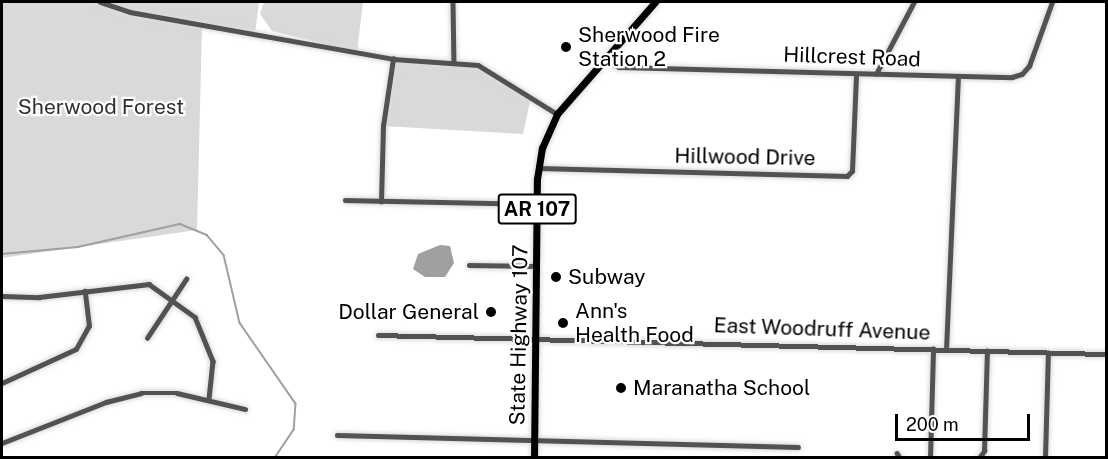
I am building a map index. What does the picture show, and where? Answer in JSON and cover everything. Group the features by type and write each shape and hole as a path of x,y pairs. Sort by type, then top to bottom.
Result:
{"main road":[{"name":"State Highway 107","path":"534,458 537,168 546,136 557,114 655,2"}],"street":[{"path":"100,2 130,12 393,59 454,63 489,69 557,114"},
{"path":"453,2 454,63"},
{"path":"876,75 914,2"},
{"name":"Hillcrest Road","path":"604,59 619,67 958,77 1022,74 1052,2"},
{"path":"381,202 383,126 393,59"},
{"name":"Hillwood Drive","path":"537,168 847,176 852,171 856,75"},
{"path":"946,350 958,77"},
{"path":"345,200 537,204"},
{"path":"469,265 536,266"},
{"path":"147,338 186,279"},
{"path":"2,296 39,297 149,284 173,298 195,317 213,361 209,400"},
{"path":"2,383 76,350 89,326 85,291"},
{"name":"East Woodruff Avenue","path":"378,335 1107,354"},
{"path":"930,458 933,349"},
{"path":"979,458 984,452 987,351"},
{"path":"1045,458 1048,353"},
{"path":"2,442 124,396 177,393 245,409"},
{"path":"337,435 798,447"}],"green space":[{"name":"Sherwood Forest","path":"2,2 259,2 255,34 202,25 197,230 2,258"},
{"path":"264,2 363,2 357,52 272,31 260,14"},
{"path":"393,59 484,67 495,72 531,97 523,134 383,126"}],"shaded area":[{"path":"440,245 450,246 454,263 445,277 425,277 413,269 418,254"}],"waterway":[{"path":"2,254 78,247 180,224 207,235 224,255 240,323 296,404 294,430 275,458"}],"place":[{"name":"Sherwood Fire Station 2","path":"566,47"},
{"name":"Subway","path":"556,277"},
{"name":"Dollar General","path":"491,312"},
{"name":"Ann's Health Food","path":"563,323"},
{"name":"Maranatha School","path":"621,388"}]}
